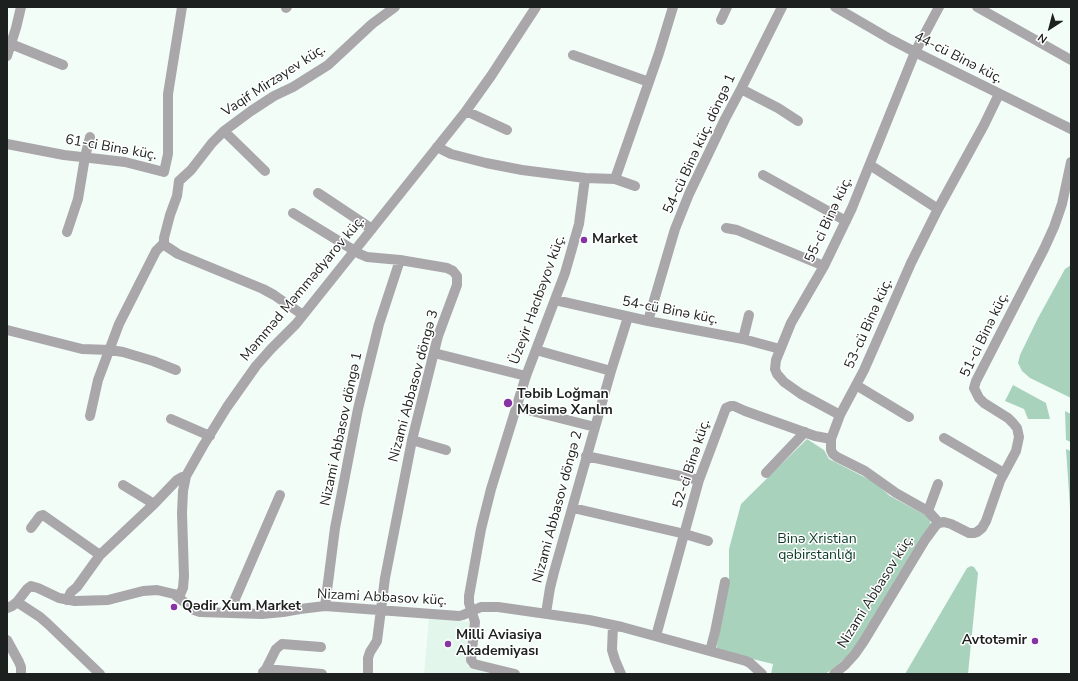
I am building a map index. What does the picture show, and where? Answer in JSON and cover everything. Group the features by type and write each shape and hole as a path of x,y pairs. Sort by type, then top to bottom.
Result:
{"street":[{"path":"7,56 21,7"},
{"name":"61-ci Binə küç.","path":"7,144 64,155 125,162 164,172 168,154 168,94 182,7"},
{"name":"Məmməd Məmmədyarov küç.","path":"180,597 183,588 184,576 182,513 183,491 186,476 227,407 256,366 296,324 466,111 536,7"},
{"path":"616,179 649,82 672,7"},
{"path":"721,20 727,7"},
{"name":"54-cü Binə küç. döngə 1","path":"648,321 676,229 689,194 782,7"},
{"name":"44-cü Binə küç.","path":"835,7 916,52 1071,129"},
{"name":"55-ci Binə küç.","path":"840,415 801,394 784,382 777,374 775,369 776,360 791,323 824,266 846,221 916,52 939,7"},
{"path":"977,7 1071,60"},
{"name":"Vaqif Mirzəyev küç.","path":"179,181 191,170 212,143 224,132 250,111 328,65 389,9"},
{"path":"11,44 62,65"},
{"path":"573,55 649,82"},
{"path":"741,89 778,108 798,121"},
{"name":"53-cü Binə küç.","path":"831,440 840,415 872,351 911,263 938,209 971,151 999,94"},
{"path":"466,111 507,130"},
{"path":"224,132 265,172"},
{"path":"67,232 78,199 90,136"},
{"path":"437,147 451,154 486,163 522,170 585,178 616,179 635,186"},
{"name":"51-ci Binə küç.","path":"939,523 944,522 951,524 969,533 977,532 982,528 1004,472 1016,450 1018,437 1017,428 1008,418 979,398 974,388 976,381 1054,227 1062,204 1071,162"},
{"path":"870,165 938,209"},
{"path":"90,416 98,380 119,324 156,251 164,243 170,215 177,196 179,181 164,172"},
{"path":"763,175 846,221"},
{"name":"Üzeyir Hacıbəyov küç.","path":"515,674 474,664 471,660 475,622 469,603 469,596 481,529 491,489 526,376 565,273 579,224 585,178"},
{"path":"318,192 372,229"},
{"name":"Nizami Abbasov döngə 3","path":"293,213 367,257 400,260 447,268 453,271 457,276 457,285 438,336 412,440 386,572 377,641 368,658 368,674"},
{"path":"726,228 737,230 824,266"},
{"path":"164,243 178,254 263,289 303,315"},
{"name":"Nizami Abbasov döngə 1","path":"325,606 335,528 358,409 379,324 400,260"},
{"name":"54-cü Binə küç.","path":"555,300 628,317 743,339 780,349"},
{"path":"743,339 749,315"},
{"name":"Nizami Abbasov döngə 2","path":"546,613 552,577 573,508 586,456 628,317"},
{"path":"7,330 82,349 110,350 136,356 176,370"},
{"path":"536,350 611,371"},
{"path":"434,353 526,376"},
{"path":"856,385 909,418"},
{"name":"52-ci Binə küç.","path":"656,636 699,480 724,412 728,407 734,406 744,411 831,440"},
{"path":"516,407 595,427"},
{"path":"171,419 210,436"},
{"path":"766,473 805,432"},
{"path":"944,438 1004,472"},
{"path":"412,440 446,450"},
{"path":"831,440 831,450 833,454 865,471 896,493 928,511 939,523"},
{"path":"586,456 699,480"},
{"path":"67,600 71,592 77,587 100,555 178,480 186,476"},
{"path":"928,511 938,484"},
{"path":"123,485 154,504"},
{"path":"232,613 235,599 280,495"},
{"path":"573,508 685,534 708,541"},
{"path":"31,528 40,516 43,515 100,555"},
{"name":"Nizami Abbasov küç.","path":"834,674 845,665 858,650 932,528 939,523"},
{"path":"710,651 725,582"},
{"name":"Nizami Abbasov küç.","path":"7,608 17,602 27,589 32,586 59,598 67,600 90,601 108,600 143,591 158,590 180,597 194,610 200,612 272,614 325,606 459,616 481,607 488,606 546,613 613,625 746,661 762,674"},
{"path":"17,602 40,617 100,674"},
{"path":"613,625 612,650 622,674"},
{"path":"7,640 19,662 21,674"},
{"path":"321,647 282,644 276,649 264,672 322,674"}],"shaded area":[{"name":"Milli Aviasiya Akademiyası","path":"429,617 472,622 467,666 497,674 424,674"}],"green space":[{"path":"1071,265 1071,398 1030,378 1022,371 1018,363 1020,355 1038,318 1065,269"},
{"path":"1013,385 1046,403 1050,419 1028,419 1024,409 1005,401"},
{"path":"1065,411 1071,414 1071,442 1066,440"},
{"name":"Binə Xristian qəbirstanlığı","path":"807,439 824,450 829,459 874,482 890,496 929,517 931,525 860,641 845,658 825,674 771,674 773,664 716,650 729,581 729,549 741,504"},
{"path":"1066,449 1071,451 1071,522"},
{"path":"971,566 974,567 978,573 968,674 905,674 967,568"}],"place":[{"name":"Market","path":"584,240"},
{"name":"Təbib Loğman Məsimə Xanlm","path":"508,403"},
{"name":"Qədir Xum Market","path":"174,607"},
{"name":"Avtotəmir","path":"1035,641"},
{"name":"Milli Aviasiya Akademiyası","path":"448,644"}]}
